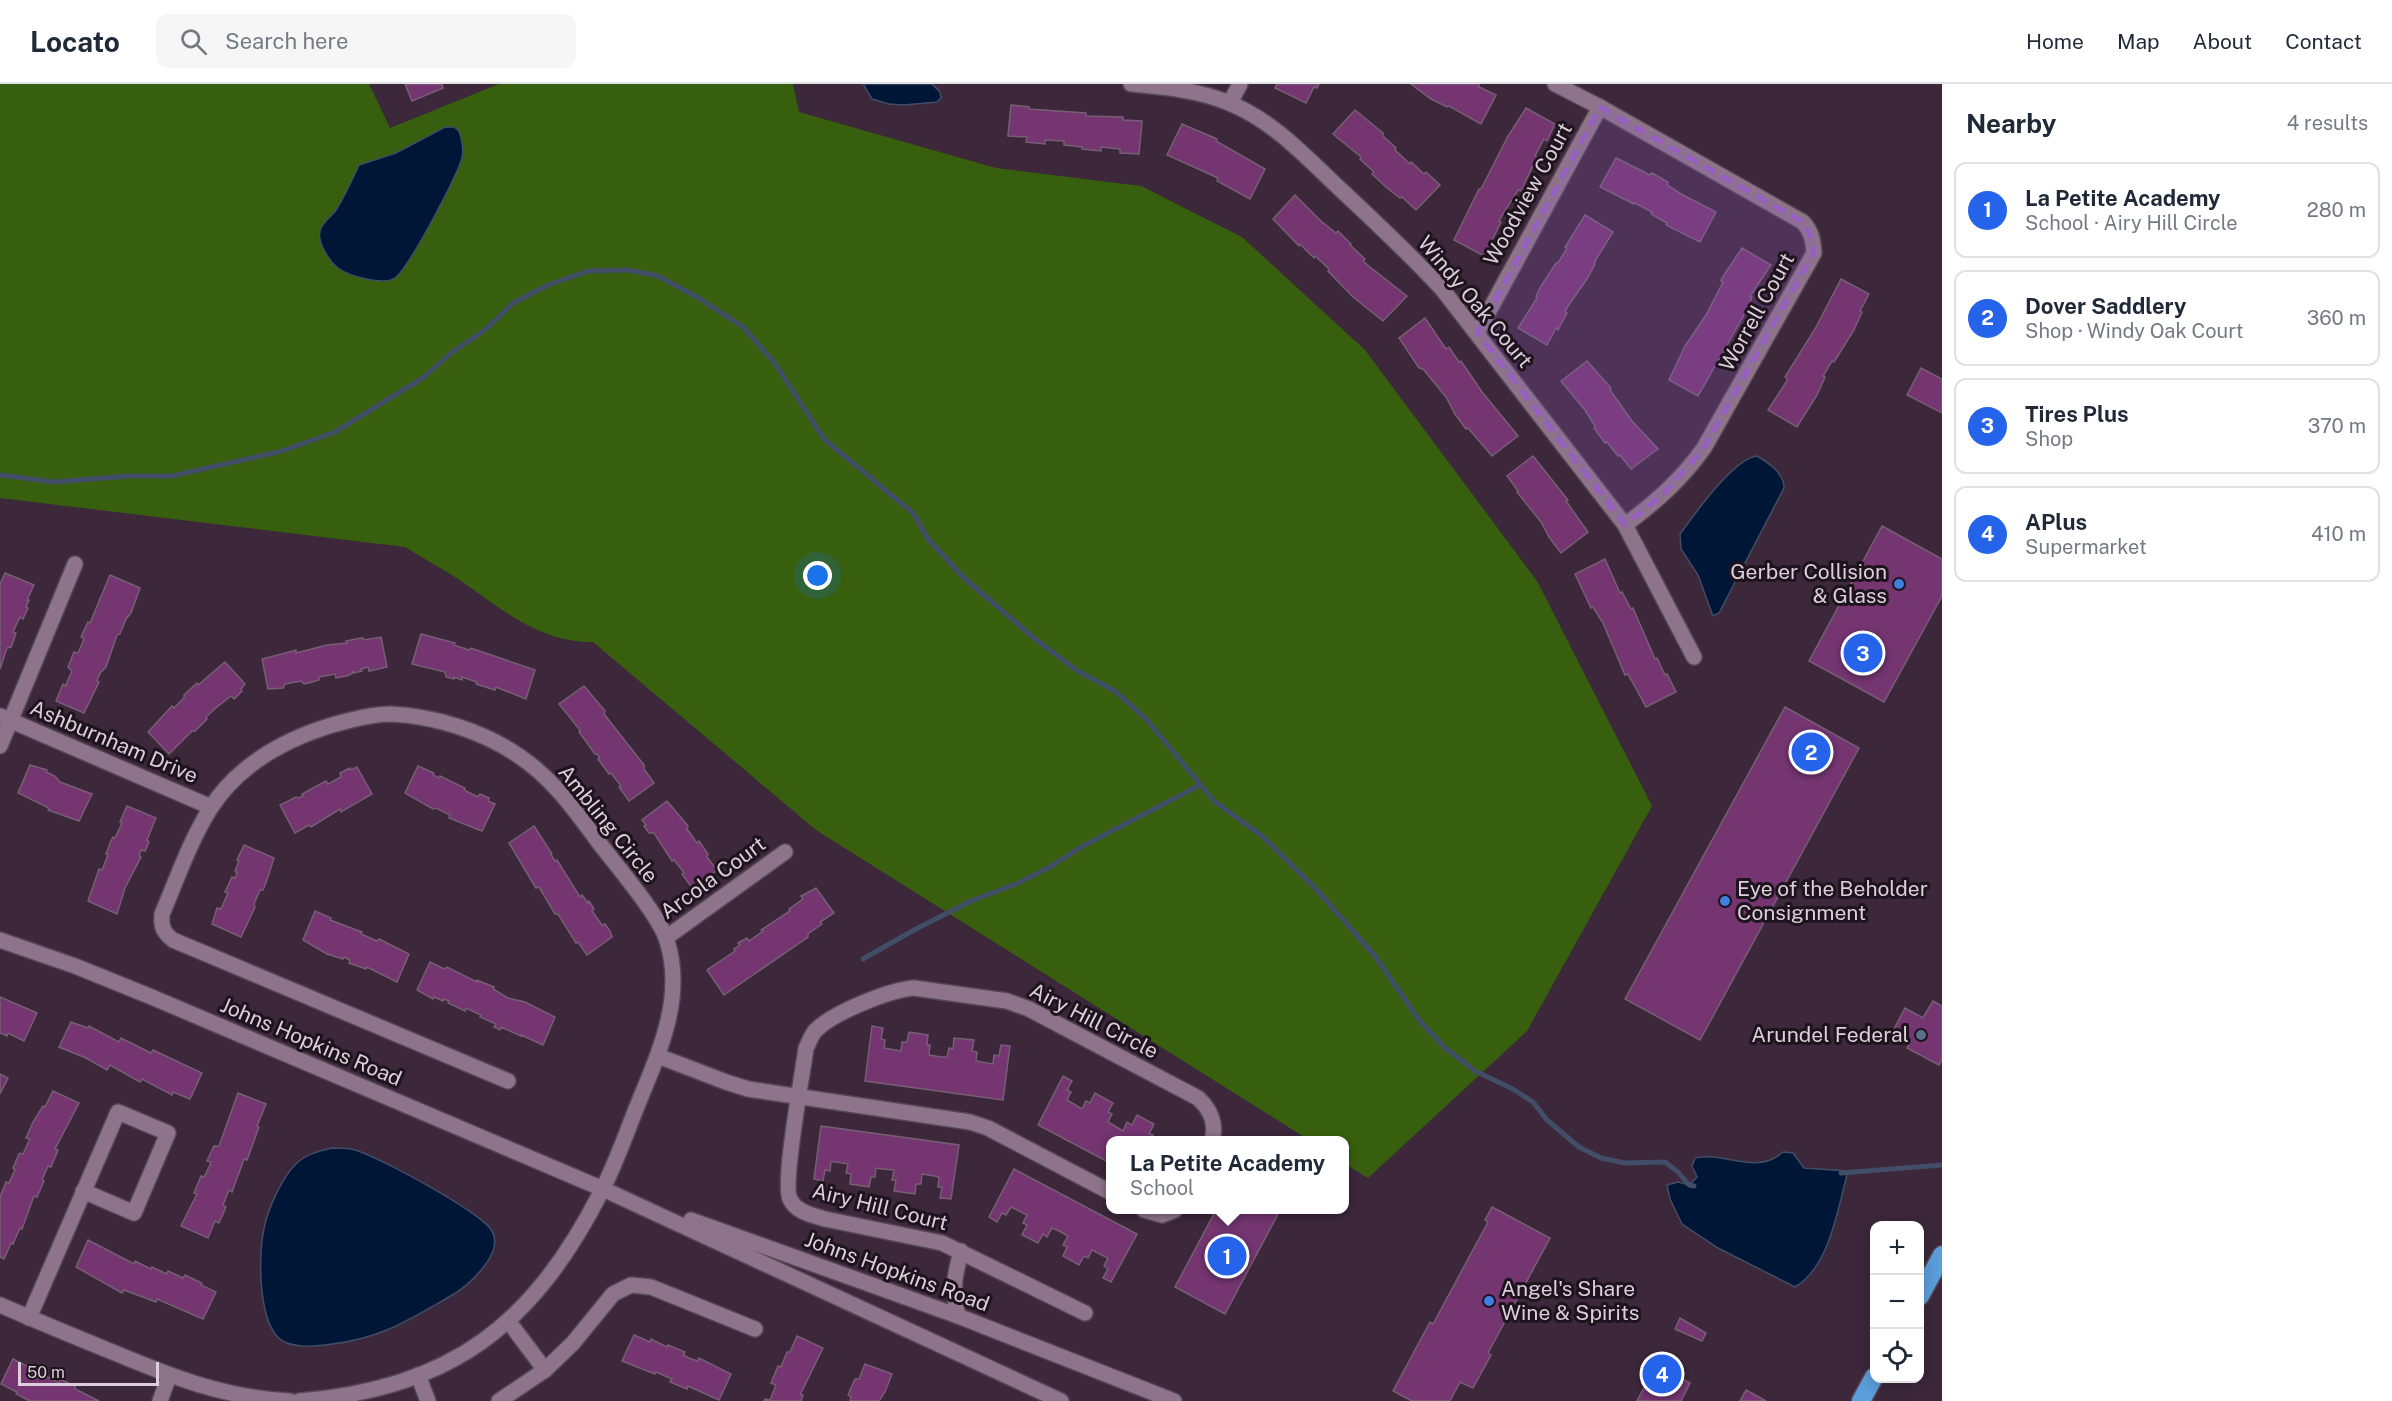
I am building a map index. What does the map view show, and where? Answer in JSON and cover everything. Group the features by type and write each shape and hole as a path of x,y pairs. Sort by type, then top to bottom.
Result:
{"highway":[{"path":"1924,1289 1942,1255"},
{"path":"1862,1401 1872,1383"}],"street":[{"name":"Windy Oak Court","path":"1131,84 1197,93 1230,103 1256,117 1296,148 1409,254 1442,289 1625,525 1694,657"},
{"path":"1230,103 1240,84"},
{"name":"Worrell Court","path":"1555,84 1600,106 1803,222 1810,230 1814,240 1814,254 1704,448 1686,472 1664,494 1625,525"},
{"name":"Woodview Court","path":"1477,333 1600,106"},
{"path":"0,746 5,718 75,564"},
{"name":"Ambling Circle","path":"299,1401 340,1398 380,1390 452,1360 482,1343 509,1322 551,1275 572,1245 603,1189 658,1056 675,987 667,937 565,796 518,755 454,726 389,714 322,727 288,740 256,762 234,781 211,807 192,842 162,914 164,934 173,940 508,1081"},
{"name":"Ashburnham Drive","path":"5,718 211,807"},
{"name":"Arcola Court","path":"667,937 785,852"},
{"name":"Johns Hopkins Road","path":"0,940 75,966 154,998 603,1189 1061,1401"},
{"name":"Airy Hill Circle","path":"799,1095 806,1048 813,1034 825,1023 886,993 914,988 1007,1001 1029,1009 1198,1098 1208,1108 1215,1132 1214,1136"},
{"path":"658,1056 748,1089 970,1122 988,1128 1106,1190"},
{"name":"Airy Hill Court","path":"799,1095 788,1177 789,1199 796,1207 807,1214 922,1238 961,1251 1085,1313"},
{"path":"29,1318 83,1191 118,1112 168,1133 134,1213 83,1191"},
{"name":"Johns Hopkins Road","path":"603,1189 958,1316 1174,1401"},
{"name":"Airy Hill Court","path":"958,1316 953,1281 961,1251"},
{"path":"499,1401 544,1370 573,1343 613,1294 631,1285 651,1287 754,1329"},
{"path":"0,1305 169,1376 218,1392 261,1400 290,1401"},
{"path":"509,1322 544,1370"},
{"path":"418,1375 428,1401"},
{"path":"160,1401 169,1376"}],"highlighted area":[{"path":"1600,107 1803,222 1813,240 1814,253 1704,448 1664,494 1625,525 1477,333"}],"green space":[{"path":"0,84 369,84 390,128 499,84 793,84 799,112 996,168 1141,186 1242,237 1365,350 1537,581 1652,806 1527,1031 1368,1178 1349,1166 1349,1136 1303,1136 816,830 593,642 574,641 539,631 405,547 0,498"}],"water":[{"path":"863,84 932,84 940,92 941,98 937,102 889,104 872,99"},
{"path":"445,127 454,127 459,131 462,158 432,221 402,271 395,278 383,281 358,277 338,268 324,250 320,233 322,225 339,205 359,165 396,153"},
{"path":"1757,456 1779,473 1784,488 1719,613 1713,616 1698,575 1681,549 1680,534 1704,501 1726,477 1737,466"},
{"path":"332,1148 351,1149 363,1153 448,1198 484,1222 492,1231 495,1240 493,1250 482,1269 465,1286 420,1314 393,1327 365,1338 349,1341 315,1346 292,1345 277,1336 265,1309 261,1273 264,1229 276,1195 291,1170 308,1155"},
{"path":"1783,1152 1793,1153 1804,1168 1848,1171 1825,1251 1807,1278 1795,1287 1718,1248 1682,1224 1670,1199 1667,1185 1678,1182 1689,1185 1697,1177 1692,1166 1695,1158 1718,1157 1751,1163 1773,1159"}],"building":[{"path":"405,84 442,84 443,88 412,101"},
{"path":"1277,84 1319,84 1317,88 1314,87 1306,103 1275,88"},
{"path":"1411,84 1479,84 1479,87 1496,95 1481,124 1431,99"},
{"path":"1011,105 1029,107 1029,109 1086,113 1086,116 1123,117 1123,120 1142,121 1139,154 1120,153 1120,149 1101,147 1101,151 1082,149 1082,147 1064,145 1064,141 1045,140 1045,144 1026,142 1027,137 1008,136"},
{"path":"1526,108 1555,124 1547,141 1544,139 1535,156 1537,157 1521,191 1518,190 1499,221 1501,222 1484,256 1454,240 1479,189"},
{"path":"1355,110 1383,133 1383,136 1396,148 1395,150 1410,164 1411,162 1424,174 1426,172 1440,185 1416,210 1386,187 1372,174 1374,172 1360,159 1361,157 1333,134"},
{"path":"1182,124 1217,139 1216,141 1265,169 1250,199 1217,181 1218,178 1167,155"},
{"path":"1616,158 1650,175 1652,173 1668,182 1667,185 1681,194 1716,212 1700,242 1666,225 1667,223 1651,214 1652,212 1600,187"},
{"path":"1295,195 1321,221 1336,233 1338,231 1365,259 1363,261 1407,296 1383,321 1353,297 1328,271 1329,269 1300,244 1299,246 1273,219"},
{"path":"1585,215 1613,232 1587,279 1568,306 1558,330 1556,328 1547,345 1518,328"},
{"path":"1742,248 1771,265 1750,296 1752,297 1744,315 1698,396 1669,380 1685,346 1706,315 1723,282 1722,278"},
{"path":"1841,279 1869,294 1854,330 1823,376 1825,377 1817,395 1797,427 1768,410 1788,379 1785,377 1815,329"},
{"path":"1425,318 1446,349 1449,347 1459,362 1461,361 1482,392 1518,436 1492,456 1468,428 1466,429 1446,397 1423,369 1419,368 1399,338"},
{"path":"1587,361 1611,388 1610,390 1632,421 1658,449 1631,469 1607,442 1605,443 1585,410 1561,381"},
{"path":"1921,368 1942,379 1942,413 1907,395"},
{"path":"1533,456 1568,500 1566,501 1588,532 1561,553 1507,476"},
{"path":"1882,526 1942,559 1942,596 1884,702 1809,661"},
{"path":"1605,559 1620,593 1622,592 1631,609 1633,608 1655,659 1657,658 1676,692 1646,707 1628,674 1625,675 1603,623 1593,607 1591,608 1575,574"},
{"path":"5,573 34,585 27,600 29,600 26,607 28,608 23,619 20,617 13,632 16,633 13,642 11,647 7,648 0,669 0,584"},
{"path":"110,575 140,588 131,613 120,634 117,635 106,667 100,673 97,681 99,682 84,713 56,701 63,684 66,686 72,671 68,667 74,652 78,653 84,639 81,637 88,622 90,623"},
{"path":"421,634 535,670 526,699 496,687 495,690 462,677 462,680 446,677 445,672 412,664"},
{"path":"381,637 387,667 369,671 368,667 354,673 352,671 353,673 347,676 336,678 335,674 319,677 319,680 304,684 301,681 285,684 283,688 268,689 262,659 296,650 296,653 361,638 364,640"},
{"path":"225,662 245,684 242,691 234,699 231,696 217,707 169,754 148,732 197,683 198,685"},
{"path":"584,686 644,765 644,769 654,783 629,801 619,787 621,786 611,773 609,774 598,759 600,758 579,732 580,730 559,704"},
{"path":"1785,707 1859,748 1700,1040 1625,999"},
{"path":"30,765 47,770 46,772 55,776 60,782 92,794 79,821 48,810 49,808 18,793"},
{"path":"418,766 434,773 433,775 439,778 440,776 465,788 464,790 478,797 480,794 489,798 488,801 495,804 482,831 449,818 450,815 436,808 433,809 405,793"},
{"path":"357,767 372,794 341,812 340,809 311,827 309,825 295,833 280,805 303,796 302,794 326,781 328,784 341,777 340,773"},
{"path":"667,801 688,826 687,829 697,843 699,841 717,870 693,889 682,874 684,873 682,870 674,860 672,861 654,833 649,833 642,820"},
{"path":"127,806 156,818 147,840 149,842 145,851 141,850 139,856 141,857 125,888 117,914 88,901 99,869 102,870 111,841 113,837 115,838 122,823 120,822"},
{"path":"534,826 580,897 582,895 588,903 589,901 594,909 592,911 602,925 605,924 610,931 612,937 587,955 578,942 576,943 558,914 555,914 539,887 536,888 509,843"},
{"path":"244,845 274,858 263,890 260,890 241,937 212,924 217,908 221,909 228,893 225,892 232,877 235,878 239,861 237,860"},
{"path":"816,888 834,913 820,922 822,924 808,934 808,937 724,995 707,970 735,951 734,949 740,945 738,943 747,938 749,941 790,911 789,909 803,899 801,896"},
{"path":"315,911 331,918 330,920 362,932 361,934 377,941 379,939 409,954 397,982 367,967 366,969 349,963 350,960 344,957 343,959 327,954 303,940"},
{"path":"430,962 494,987 493,989 508,998 525,1002 555,1017 543,1045 501,1027 500,1030 494,1027 496,1024 480,1017 481,1015 466,1008 465,1011 444,999 443,1001 434,997 433,999 417,990"},
{"path":"0,997 37,1013 24,1041 8,1033 7,1036 0,1033"},
{"name":"Arundel Federal","path":"1933,1001 1942,1006 1942,1060 1939,1065 1907,1048 1911,1041 1893,1031 1905,1008 1923,1018"},
{"path":"71,1022 88,1028 89,1026 119,1042 121,1038 151,1053 153,1050 202,1073 190,1099 173,1092 172,1095 142,1079 140,1082 110,1065 107,1070 59,1047"},
{"path":"872,1026 883,1028 881,1039 885,1040 884,1048 901,1051 902,1042 907,1042 909,1032 928,1035 929,1055 942,1057 947,1057 949,1048 953,1049 954,1038 974,1040 972,1051 977,1052 976,1061 993,1064 994,1055 999,1056 1001,1045 1010,1046 1003,1100 865,1081"},
{"path":"0,1074 8,1078 0,1094"},
{"path":"1063,1076 1072,1081 1067,1090 1071,1092 1067,1100 1082,1109 1086,1101 1090,1103 1095,1093 1113,1103 1108,1112 1112,1114 1108,1122 1123,1131 1127,1122 1132,1125 1137,1115 1154,1124 1149,1134 1152,1136 1106,1136 1106,1161 1038,1125"},
{"path":"53,1091 79,1103 55,1149 58,1150 51,1167 48,1166 42,1180 44,1181 37,1197 34,1196 22,1229 20,1228 13,1244 11,1243 4,1259 0,1257 0,1197 6,1182 9,1183 15,1170 13,1168 19,1154 23,1154 30,1139 26,1138 33,1122 43,1106 45,1107"},
{"path":"238,1093 266,1104 247,1160 244,1159 232,1192 229,1190 223,1205 226,1207 219,1223 215,1221 208,1238 181,1226 197,1194 194,1193 201,1176 204,1177 209,1167 211,1162 207,1161 214,1146 219,1146"},
{"path":"821,1126 959,1145 951,1199 940,1198 942,1187 938,1187 939,1177 929,1175 922,1174 921,1184 916,1184 915,1194 894,1191 896,1180 892,1180 894,1170 876,1168 875,1177 871,1177 869,1187 850,1184 851,1174 846,1173 848,1164 831,1162 830,1171 825,1170 823,1181 814,1179"},
{"path":"1014,1169 1137,1234 1111,1282 1103,1278 1108,1269 1104,1266 1108,1258 1092,1250 1088,1258 1084,1256 1079,1265 1063,1256 1067,1247 1063,1245 1068,1236 1059,1231 1052,1228 1047,1237 1043,1234 1038,1243 1022,1235 1027,1225 1023,1223 1027,1215 1011,1207 1006,1215 1002,1213 997,1222 989,1217"},
{"path":"1492,1207 1550,1238 1488,1353 1491,1355 1473,1388 1460,1382 1450,1401 1412,1401 1393,1391 1430,1322 1433,1324 1488,1222 1485,1220"},
{"path":"1214,1214 1278,1214 1225,1314 1175,1287"},
{"path":"88,1240 134,1264 135,1261 151,1269 152,1267 167,1274 168,1271 183,1278 185,1275 216,1292 203,1319 157,1299 156,1302 124,1290 122,1293 76,1267"},
{"path":"1680,1318 1706,1333 1702,1341 1675,1329"},
{"path":"634,1335 650,1342 651,1339 667,1347 668,1345 685,1352 683,1355 689,1358 698,1361 699,1358 731,1374 719,1400 688,1386 687,1389 670,1382 672,1379 656,1372 655,1374 622,1361"},
{"path":"797,1336 823,1348 800,1394 803,1395 801,1401 764,1401 765,1399 770,1400 776,1385 771,1383 778,1366 781,1367"},
{"path":"13,1359 59,1383 60,1379 75,1386 75,1389 99,1401 30,1401 1,1384"},
{"path":"865,1364 892,1374 885,1392 879,1401 850,1401 851,1397 848,1395 855,1379 859,1379"},
{"path":"1656,1365 1690,1383 1681,1401 1637,1401"},
{"path":"1746,1390 1766,1401 1740,1401"}],"waterway":[{"path":"0,475 54,482 129,476 172,476 282,451 335,432 424,377 451,353 485,330 513,303 548,285 588,271 628,270 658,276 697,297 743,327 774,362 824,439 913,513 928,539 964,578 1034,638 1076,670 1115,691 1147,720 1214,801 1262,836 1317,890 1375,956 1419,1020 1445,1048 1475,1071 1511,1088 1533,1102 1547,1120 1579,1147 1601,1158 1625,1163 1665,1162 1689,1185 1694,1186"},
{"path":"863,959 971,901 1016,884 1048,868 1083,846 1200,785"},
{"path":"1841,1173 1942,1165"}],"place":[{"name":"Gerber Collision & Glass","path":"1899,584"},
{"name":"Tires Plus","path":"1863,653"},
{"name":"Dover Saddlery","path":"1811,752"},
{"name":"Eye of the Beholder Consignment","path":"1725,901"},
{"name":"Arundel Federal","path":"1921,1035"},
{"name":"La Petite Academy","path":"1227,1256"},
{"name":"Angel's Share Wine & Spirits","path":"1489,1301"},
{"name":"APlus","path":"1662,1374"}]}
